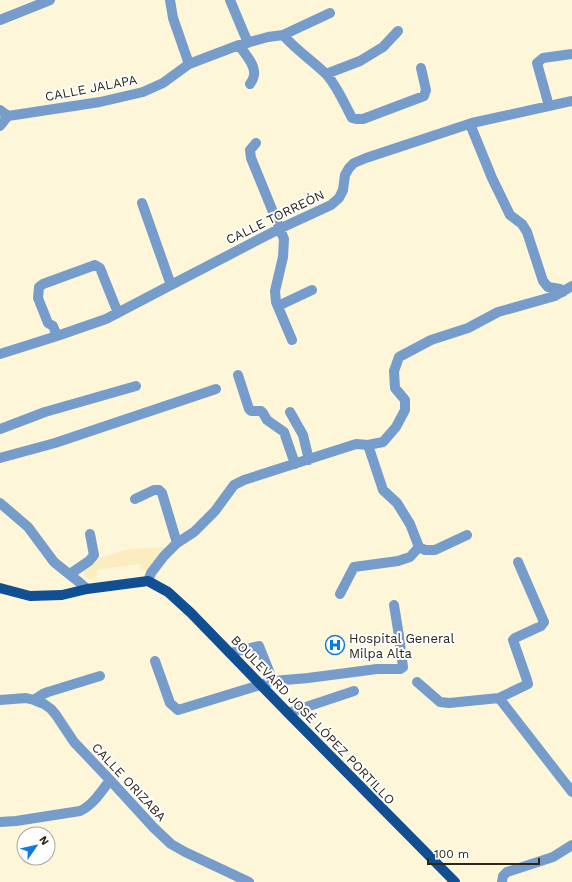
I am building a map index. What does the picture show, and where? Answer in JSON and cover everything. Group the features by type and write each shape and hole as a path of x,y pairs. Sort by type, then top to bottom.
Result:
{"main road":[{"path":"0,588 30,596 62,595 86,589 148,581"},
{"name":"BOULEVARD JOSÉ LÓPEZ PORTILLO","path":"148,581 168,592 191,613 455,882"}],"street":[{"path":"0,20 50,0"},
{"path":"170,0 173,18 189,64"},
{"path":"230,0 254,71 254,77 250,84"},
{"name":"CALLE JALAPA","path":"4,113 100,102 143,92 162,83 189,64 244,44 268,37 283,35 330,13"},
{"path":"326,74 360,62 383,47 398,31"},
{"path":"283,35 326,74 340,92 352,118 363,119 424,96 426,90 421,68"},
{"path":"549,106 537,63 543,58 572,54"},
{"name":"CALLE TORREÓN","path":"0,354 106,319 171,284 280,229 331,206 339,198 343,190 345,175 354,163 470,124 572,101"},
{"path":"0,126 4,113"},
{"path":"470,124 492,178 510,215 522,224 527,232 544,281 548,287 560,289 563,292"},
{"path":"256,143 250,150 251,158 284,239 283,257 275,291 276,302 292,340"},
{"path":"142,203 171,284"},
{"path":"58,336 53,326 48,323 38,298 39,287 43,284 95,265 100,268 118,313"},
{"path":"148,581 151,573 164,556 177,543 194,532 215,511 234,485 244,480 356,444 368,445 383,442 396,427 405,410 405,400 395,388 394,372 399,357 431,340 468,328 498,312 555,296 572,286"},
{"path":"278,306 312,290"},
{"path":"238,376 249,409 252,411 260,411 267,420 284,432 295,464"},
{"path":"0,429 46,412 136,386"},
{"path":"0,458 55,443 216,390"},
{"path":"290,412 303,435 309,460"},
{"path":"368,445 383,490 397,503 410,524 419,547 425,550 435,550 467,535"},
{"path":"135,499 154,490 159,490 162,493 177,543"},
{"path":"0,503 28,527 54,562 86,589"},
{"path":"70,574 94,555 90,534"},
{"path":"340,594 354,567 398,561 410,557 419,547"},
{"path":"417,682 440,702 449,703 499,698 528,684 528,680 513,640 541,626 544,622 518,562"},
{"path":"155,661 170,703 178,710 273,681 377,669 400,669 403,667 394,605"},
{"path":"230,653 259,646 273,681"},
{"path":"34,700 48,692 100,676"},
{"path":"288,713 354,691"},
{"name":"CALLE ORIZABA","path":"0,700 26,698 44,704 51,709 74,742 154,828 171,844 249,882"},
{"path":"499,698 572,792"},
{"path":"0,822 80,812 92,804 110,780"},
{"path":"502,879 507,872 554,857 572,845"}],"shaded area":[{"path":"165,547 150,569 141,570 140,564 97,570 97,578 89,579 84,576 83,567 97,559 129,549"}],"place":[{"name":"Hospital General Milpa Alta","path":"335,645"}]}
